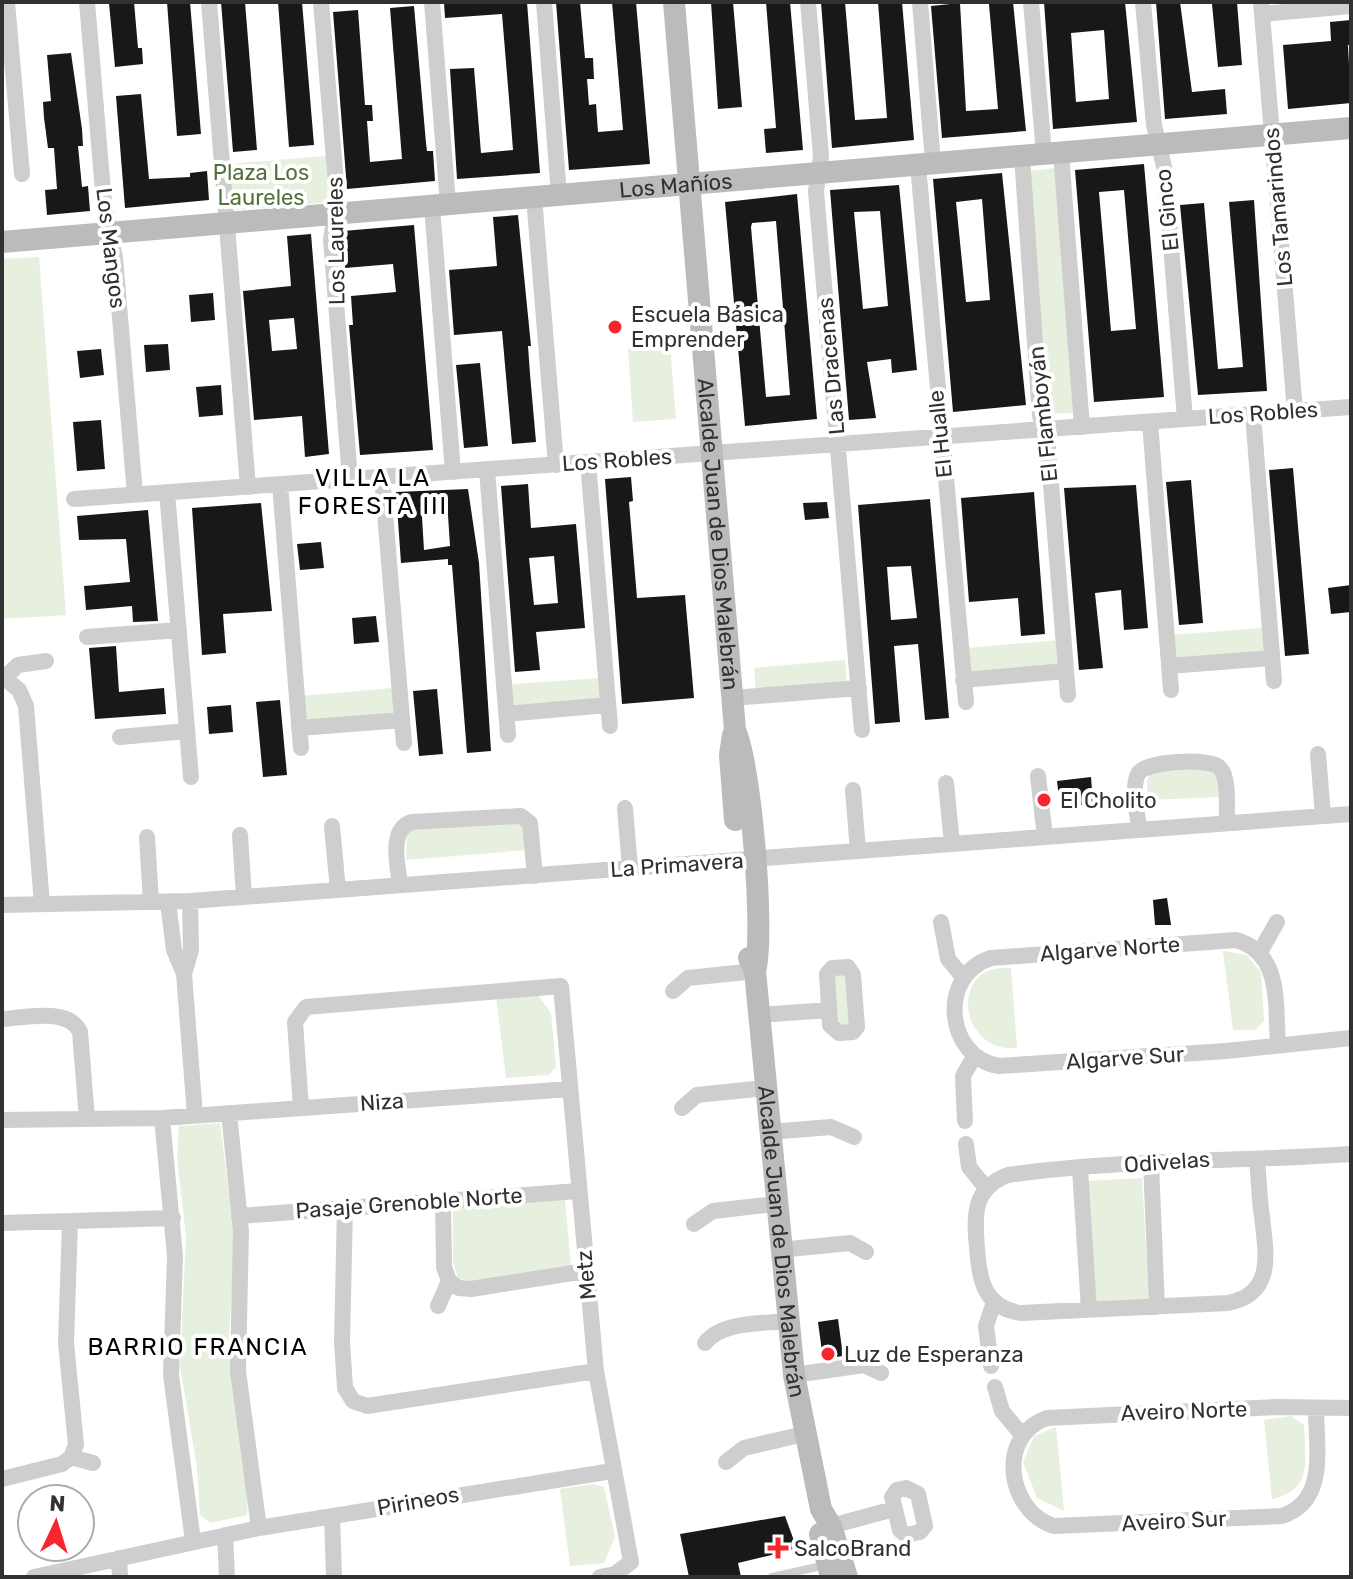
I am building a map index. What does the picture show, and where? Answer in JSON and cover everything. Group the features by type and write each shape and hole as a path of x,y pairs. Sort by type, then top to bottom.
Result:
{"street":[{"path":"7,2 22,174"},
{"name":"Los Mangos","path":"87,2 104,203 115,258 135,494"},
{"path":"209,2 248,487"},
{"name":"Los Laureles","path":"321,2 337,196 331,240 350,479"},
{"path":"432,2 453,472"},
{"path":"544,2 559,195"},
{"name":"Alcalde Juan de Dios Malebrán","path":"674,2 735,730 730,765 746,860 746,946 755,971 779,1250 804,1434 826,1518 847,1577"},
{"name":"Las Dracenas","path":"808,2 821,156 816,191 862,730"},
{"name":"El Hualle","path":"920,2 941,437 966,702"},
{"name":"El Flamboyán","path":"1031,2 1042,154 1043,429 1068,695"},
{"name":"El Ginco","path":"1143,2 1158,144 1165,171 1185,419"},
{"path":"1261,8 1351,6"},
{"name":"Los Tamarindos","path":"1261,8 1295,411"},
{"name":"Los Mañíos","path":"2,242 1351,128"},
{"name":"El Flamboyán","path":"1042,154 1082,427"},
{"path":"534,197 556,465"},
{"name":"Los Robles","path":"74,499 1351,407"},
{"path":"1253,414 1274,681"},
{"path":"1150,422 1171,690"},
{"path":"588,462 610,726"},
{"path":"487,470 508,735"},
{"path":"382,477 404,743"},
{"path":"280,484 301,748"},
{"path":"167,492 191,777"},
{"path":"87,637 179,630"},
{"path":"1169,666 1272,658"},
{"path":"42,904 26,706 19,690 4,676 18,665 46,661"},
{"path":"963,680 1066,671"},
{"path":"732,698 859,688"},
{"path":"506,714 608,705"},
{"path":"299,728 402,720"},
{"path":"120,737 187,731"},
{"path":"1318,754 1323,816"},
{"path":"1139,830 1137,777 1143,768 1151,765 1206,761 1218,765 1224,774 1227,823"},
{"path":"1038,776 1045,837"},
{"path":"946,783 952,844"},
{"path":"853,790 858,851"},
{"path":"625,808 630,868"},
{"name":"La Primavera","path":"2,905 190,901 1351,814"},
{"path":"400,885 397,834 403,825 412,822 521,816 530,823 535,876"},
{"path":"332,826 338,890"},
{"path":"240,835 244,897"},
{"path":"147,837 159,902 184,974 195,1115"},
{"path":"184,974 191,950 190,901"},
{"path":"941,922 945,952 963,977 956,994 957,1027 963,1046 974,1057 963,1076 965,1121"},
{"path":"1277,922 1260,952 1273,974 1278,1043"},
{"name":"Algarve Norte","path":"963,977 979,963 999,957 1227,940 1245,943 1260,952"},
{"path":"673,991 688,978 755,971"},
{"name":"Metz","path":"301,1108 295,1022 298,1013 310,1006 561,986 596,1371 631,1562 615,1574 600,1577"},
{"path":"759,1015 829,1010"},
{"path":"2,1019 60,1017 74,1022 81,1038 87,1119"},
{"name":"Algarve Sur","path":"974,1057 990,1065 1009,1066 1226,1051 1278,1043 1351,1038"},
{"path":"682,1108 697,1095 765,1088"},
{"name":"Niza","path":"2,1120 162,1118 570,1089"},
{"path":"229,1113 239,1216 238,1371 259,1528"},
{"path":"162,1118 175,1256 171,1375 193,1541"},
{"path":"769,1132 831,1127 854,1137"},
{"path":"966,1144 969,1167 986,1188 977,1202 974,1220 981,1284 994,1302 1021,1313 1228,1303 1244,1299 1258,1288 1266,1273 1257,1160"},
{"name":"Odivelas","path":"986,1188 1008,1175 1223,1158 1257,1160 1351,1154"},
{"path":"1151,1163 1157,1307"},
{"path":"1080,1169 1089,1310"},
{"name":"Pasaje Grenoble Norte","path":"239,1216 578,1191"},
{"path":"443,1201 444,1267 449,1281 459,1288 471,1289 585,1271"},
{"path":"694,1224 707,1213 775,1204"},
{"path":"345,1208 342,1342 345,1388 353,1401 367,1406 596,1371"},
{"path":"2,1223 173,1218"},
{"path":"2,1479 62,1464 71,1457 76,1445 66,1343 70,1221"},
{"path":"779,1250 843,1243 857,1245 866,1252"},
{"path":"438,1306 449,1281"},
{"path":"991,1366 986,1326 994,1302"},
{"path":"705,1343 713,1334 726,1329 787,1321"},
{"path":"794,1375 864,1365 881,1373"},
{"path":"995,1387 1002,1411 1022,1435"},
{"name":"Aveiro Norte","path":"1022,1435 1033,1424 1055,1417 1276,1407 1351,1408"},
{"name":"Aveiro Sur","path":"1022,1435 1012,1462 1020,1496 1034,1516 1054,1526 1282,1516 1299,1509 1314,1489 1316,1409"},
{"path":"726,1462 744,1448 804,1434"},
{"path":"71,1457 93,1463"},
{"name":"Pirineos","path":"34,1577 259,1528 612,1471"},
{"path":"826,1518 894,1509"},
{"path":"332,1516 334,1577"},
{"name":"Alcalde Juan de Dios Malebrán","path":"826,1518 819,1529 829,1571"},
{"path":"225,1535 227,1577"},
{"path":"119,1558 120,1577"}],"lane":[{"path":"772,1577 829,1571"}],"green space":[{"name":"Plaza Los Laureles","path":"326,156 328,197 321,203 236,210 231,206 229,164"},
{"path":"1055,168 1073,413 1047,414 1030,171"},
{"path":"39,257 66,615 2,619 2,259"},
{"path":"670,345 676,419 633,422 628,348"},
{"path":"1262,628 1264,653 1173,660 1171,635"},
{"path":"1058,640 1060,665 969,672 967,648"},
{"path":"845,660 847,685 756,692 754,668"},
{"path":"602,678 603,699 513,706 512,684"},
{"path":"392,688 394,713 303,721 301,696"},
{"path":"1205,767 1216,772 1220,797 1147,800 1147,780 1154,770"},
{"path":"524,824 527,850 406,860 407,830"},
{"path":"1223,951 1247,955 1261,973 1264,1021 1255,1030 1233,1030"},
{"path":"999,968 1011,968 1017,1048 988,1042 978,1033 968,1009 973,984 981,975"},
{"path":"849,973 853,1024 837,1026 832,974"},
{"path":"535,991 551,1013 556,1067 549,1075 506,1078 496,996"},
{"path":"220,1123 236,1249 228,1344 248,1491 247,1515 210,1523 200,1515 197,1468 180,1366 186,1236 177,1158 179,1126"},
{"path":"1142,1178 1149,1301 1093,1304 1086,1181"},
{"path":"565,1200 571,1265 472,1282 458,1278 453,1262 453,1204"},
{"path":"1291,1416 1304,1425 1304,1471 1295,1488 1272,1499 1264,1420"},
{"path":"1056,1427 1064,1511 1037,1498 1023,1462 1034,1436"},
{"path":"593,1484 604,1487 615,1537 604,1563 570,1566 560,1489"}],"building":[{"path":"134,2 138,48 142,48 143,64 115,67 109,3"},
{"path":"167,2 190,2 201,134 177,136"},
{"path":"221,2 245,2 257,150 233,152"},
{"path":"278,2 302,2 314,145 289,147"},
{"path":"444,2 527,2 540,173 457,179 450,69 474,68 481,153 513,150 502,14 445,18"},
{"path":"556,2 580,2 585,58 593,58 594,79 587,79 589,105 596,104 598,132 623,130 612,2 636,2 650,164 569,170"},
{"path":"711,2 733,2 742,107 718,109"},
{"path":"766,2 790,2 803,150 766,153 764,129 776,128"},
{"path":"821,2 845,2 855,120 887,118 878,2 902,2 914,140 832,148"},
{"path":"1013,2 1026,131 942,138 931,6 960,3 966,111 998,109 989,4"},
{"path":"1044,2 1125,2 1137,122 1053,129","holes":["1104,30 1109,99 1076,102 1071,33"]},
{"path":"1156,2 1180,2 1192,92 1225,89 1227,114 1165,119"},
{"path":"1237,2 1242,65 1218,67 1212,4"},
{"path":"414,6 426,143 427,151 433,151 435,181 347,189 333,12 358,10 365,105 372,105 373,121 367,121 370,162 402,159 390,8"},
{"path":"1351,20 1351,45 1348,45 1351,103 1288,109 1283,45 1331,41 1330,22"},
{"path":"71,53 82,129 83,146 78,146 82,187 88,186 90,211 47,215 45,190 57,189 54,148 48,148 44,118 43,102 51,101 47,55"},
{"path":"141,94 149,179 190,177 190,173 207,171 209,200 125,208 116,96"},
{"path":"1144,164 1164,397 1094,402 1075,170","holes":["1124,190 1136,329 1111,331 1099,192"]},
{"path":"1002,173 1026,405 953,412 933,179","holes":["982,199 990,300 966,302 956,202"]},
{"path":"899,185 917,370 892,373 891,359 867,362 876,418 849,420 830,190","holes":["880,211 888,306 863,309 854,212"]},
{"path":"797,194 817,419 745,426 725,202","holes":["776,221 790,395 766,397 752,223"]},
{"path":"1254,200 1267,391 1198,395 1180,205 1204,203 1218,369 1243,367 1229,202"},
{"path":"518,215 531,346 528,346 536,442 512,444 502,331 454,335 449,270 497,266 493,217"},
{"path":"414,225 433,450 360,455 349,325 353,325 351,296 396,292 393,264 345,268 343,231"},
{"path":"311,234 329,454 305,457 302,416 254,420 243,291 291,286 287,236","holes":["294,318 297,349 272,351 269,320"]},
{"path":"213,293 215,320 191,322 189,295"},
{"path":"168,344 170,370 146,372 144,345"},
{"path":"101,349 104,375 80,378 77,351"},
{"path":"480,363 488,446 464,448 456,365"},
{"path":"221,385 223,415 199,417 196,387"},
{"path":"101,420 105,469 77,471 73,422"},
{"path":"1293,468 1309,654 1285,656 1269,470"},
{"path":"631,477 633,501 629,502 637,598 685,595 694,698 622,704 605,479"},
{"path":"1191,480 1203,623 1179,625 1166,482"},
{"path":"528,484 531,528 576,524 585,628 536,632 540,670 515,672 501,486","holes":["554,556 558,603 534,605 529,558"]},
{"path":"1136,485 1148,628 1124,630 1121,590 1095,593 1103,668 1079,670 1064,488"},
{"path":"468,489 479,563 491,751 467,753 452,565 448,565 448,559 401,563 396,492","holes":["448,515 450,546 424,550 422,517"]},
{"path":"1034,492 1045,634 1021,636 1018,598 969,602 961,498"},
{"path":"930,499 949,718 925,720 918,644 894,646 900,722 875,724 858,505","holes":["911,566 917,618 891,620 887,567"]},
{"path":"827,502 829,518 805,520 803,503"},
{"path":"261,503 272,611 223,614 226,653 202,655 192,508"},
{"path":"148,510 158,621 133,622 132,606 86,610 84,586 130,582 126,539 79,540 77,516"},
{"path":"321,542 324,568 300,570 297,544"},
{"path":"1351,585 1351,612 1331,614 1328,588"},
{"path":"376,616 379,642 354,644 352,618"},
{"path":"116,646 119,692 164,688 166,714 95,719 89,648"},
{"path":"437,689 443,754 419,756 413,691"},
{"path":"280,700 287,775 263,777 256,702"},
{"path":"231,705 233,732 209,734 207,707"},
{"path":"1091,777 1093,804 1060,807 1057,781"},
{"path":"1167,898 1171,925 1155,925 1153,900"},
{"path":"838,1319 843,1356 823,1359 818,1322"},
{"path":"785,1516 797,1549 738,1563 741,1577 689,1577 680,1534"}],"place":[{"name":"Escuela Básica Emprender","path":"615,327"},
{"name":"El Cholito","path":"1044,800"},
{"name":"Luz de Esperanza","path":"828,1354"},
{"name":"SalcoBrand","path":"778,1548"}],"district":[{"name":"VILLA LA FORESTA III","path":"373,492"},
{"name":"BARRIO FRANCIA","path":"198,1347"}]}
